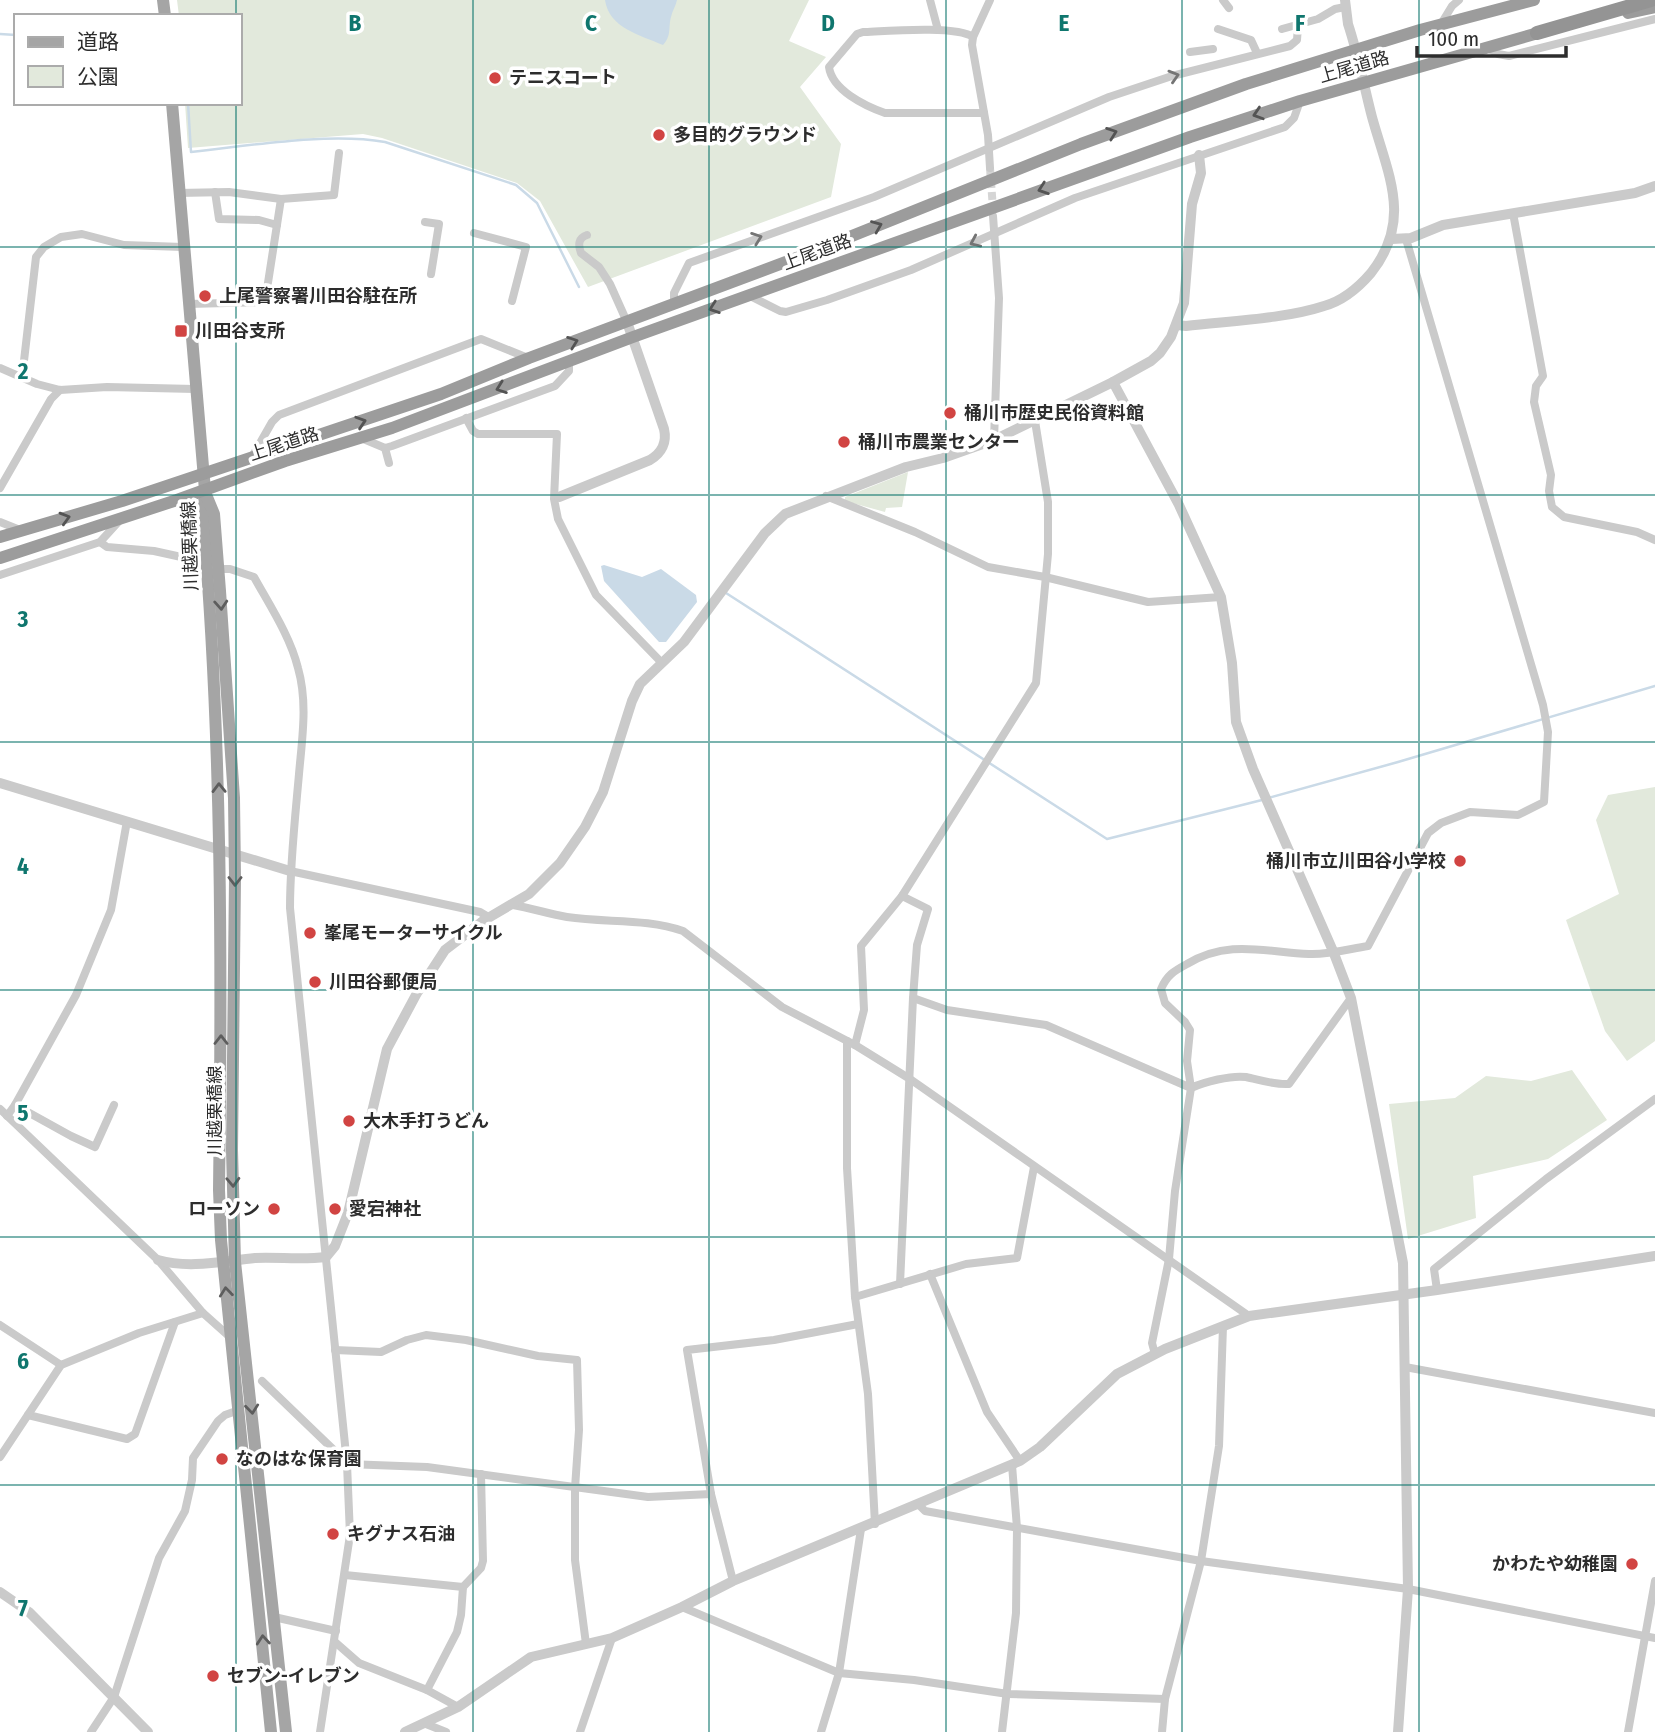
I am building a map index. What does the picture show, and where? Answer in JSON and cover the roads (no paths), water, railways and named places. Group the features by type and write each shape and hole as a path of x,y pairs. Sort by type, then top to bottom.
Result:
{"highway":[{"name":"上尾道路","path":"0,537 203,474 441,394 528,358 807,254 1093,139 1245,84 1441,24 1534,0"},
{"path":"1537,33 1651,0"},
{"name":"上尾道路","path":"0,558 285,461 362,438 1009,201 1300,101 1537,33 1655,7"}],"main road":[{"name":"川越栗橋線","path":"172,105 205,490 203,518 218,760 219,1191 275,1617 286,1732"},
{"name":"川越栗橋線","path":"205,490 214,514 230,731 235,855 229,1262 231,1338 271,1732"}],"street":[{"path":"930,0 938,30"},
{"path":"990,0 972,45 990,168"},
{"path":"1441,24 1459,0"},
{"path":"1177,325 1296,313 1326,306 1361,286 1381,261 1392,239 1395,224 1393,194 1345,4 1318,19 1282,29"},
{"path":"1486,47 1498,54 1509,56 1655,19"},
{"path":"674,305 674,293 689,263 874,197 1109,97 1172,76 1296,43 1298,26"},
{"path":"1218,29 1251,40 1257,53"},
{"path":"973,37 938,30 863,32 857,34 829,66 830,74 842,89 885,113 984,113"},
{"path":"1191,52 1213,49"},
{"path":"750,296 780,312 911,270 1076,198 1285,127 1294,118 1300,101"},
{"path":"178,193 215,192 281,199 334,195 340,153"},
{"path":"158,1260 175,1264 326,1257 335,1246 348,1213 381,1070 395,1034 444,950 528,894 560,863 585,827 604,792 632,701 640,684 684,642 744,559 773,524 785,514 825,496 906,467 943,458 993,440 1113,382 1160,354 1177,325 1184,303 1192,204 1201,173 1199,155"},
{"path":"1392,239 1406,239 1443,225 1635,193 1655,186"},
{"path":"215,192 219,219 259,220 277,225"},
{"path":"188,304 265,302 281,199"},
{"path":"1513,213 1543,376 1536,386 1534,402 1551,475 1549,491 1552,507 1563,517 1637,532 1655,540"},
{"path":"993,216 999,298 993,440"},
{"path":"425,222 439,224 431,274"},
{"path":"474,233 526,247 512,301"},
{"path":"23,378 36,257 44,247 61,237 82,234 124,245 183,247"},
{"path":"559,497 656,457 665,439 633,337 610,284 598,267 581,253 579,243 581,238 587,235"},
{"path":"1155,1354 1152,1343 1169,1259 1175,1191 1191,1088 1187,1061 1190,1030 1165,1003 1161,989 1166,976 1202,954 1222,949 1312,954 1368,946 1428,833 1441,823 1469,812 1518,815 1544,802 1548,732 1543,705 1406,239"},
{"path":"253,457 272,422 279,415 481,340 528,358"},
{"path":"362,438 385,448 555,386 569,371 569,362"},
{"path":"0,368 60,390 107,387 195,389"},
{"path":"1113,382 1179,505 1221,597 1232,663 1236,722 1258,780 1334,951 1351,998 1404,1263 1408,1590 1398,1732"},
{"path":"0,488 51,399 60,390"},
{"path":"466,418 473,431 478,434 557,434 554,499 558,519 596,595 662,663"},
{"path":"874,1524 868,1394 855,1297 847,1168 851,1043 863,1010 861,947 902,896 1036,683 1048,554 1048,502 1035,421"},
{"path":"385,448 389,463"},
{"path":"825,496 915,532 988,567 1045,577 1148,602 1221,597"},
{"path":"0,575 100,542 122,518"},
{"path":"0,522 22,531"},
{"path":"100,542 107,547 154,551 195,560 207,559"},
{"path":"218,569 230,569 254,577 288,640 298,666 303,693 290,871 290,908 310,1088 351,1535 320,1732"},
{"path":"0,783 290,871 480,912 490,918"},
{"path":"127,821 111,910 76,995 16,1105 3,1112 158,1260 203,1313 231,1338"},
{"path":"900,1283 913,998 917,945 928,909 902,896"},
{"path":"513,905 568,917 629,921 683,931 782,1007 851,1043 910,1079 1249,1315"},
{"path":"913,998 947,1010 1046,1025 1191,1088 1241,1076 1280,1085 1289,1084 1351,998"},
{"path":"1437,1290 1434,1269 1546,1179 1655,1099"},
{"path":"16,1105 95,1147 114,1105"},
{"path":"855,1297 966,1264 1017,1258 1034,1167"},
{"path":"405,1732 458,1707 531,1657 611,1638 733,1581 1016,1463 1040,1447 1117,1374 1155,1354 1249,1315 1404,1295 1655,1256"},
{"path":"930,1275 987,1412 1016,1463 1016,1613 1002,1732"},
{"path":"0,1457 61,1365 139,1333 203,1313"},
{"path":"28,1415 127,1439 135,1434 175,1322"},
{"path":"733,1581 711,1494 687,1350 774,1340 858,1324"},
{"path":"0,1325 61,1365"},
{"path":"1162,1732 1165,1699 1201,1561 1219,1446 1223,1326"},
{"path":"335,1350 381,1352 426,1335 467,1340 538,1356 577,1360 579,1430 575,1488 575,1560 586,1644"},
{"path":"1405,1367 1655,1413"},
{"path":"262,1381 346,1460 481,1474 648,1497 711,1494"},
{"path":"91,1732 114,1697 159,1558 185,1511 190,1496 192,1458 219,1421 225,1415 239,1410"},
{"path":"427,1690 457,1632 463,1587 481,1568 483,1561 481,1474"},
{"path":"919,1505 925,1511 1017,1528 1201,1561 1408,1590 1655,1638"},
{"path":"821,1732 839,1673 861,1529"},
{"path":"345,1575 463,1587"},
{"path":"1628,1732 1655,1581"},
{"path":"0,1592 29,1612 148,1732"},
{"path":"682,1607 839,1673 1008,1693 1165,1699"},
{"path":"275,1617 336,1631"},
{"path":"580,1732 611,1638"},
{"path":"335,1642 359,1663 427,1690 458,1707"},
{"path":"426,1724 446,1732"}],"water":[{"path":"605,0 677,0 666,41 663,45 619,24 608,10"},
{"path":"601,566 642,577 661,569 696,595 697,602 666,642 659,642 604,581"}],"waterway":[{"path":"0,34 14,35"},
{"path":"188,105 191,152 313,139 362,139 385,142 516,185 537,203 579,287"},
{"path":"726,593 1107,839 1262,800"},
{"path":"1268,798 1655,686"}],"tunnel":[{"path":"990,168 993,209"}],"place":[{"name":"テニスコート","path":"495,78"},
{"name":"多目的グラウンド","path":"659,135"},
{"name":"上尾警察署川田谷駐在所","path":"205,296"},
{"name":"川田谷支所","path":"181,331"},
{"name":"桶川市歴史民俗資料館","path":"950,413"},
{"name":"桶川市農業センター","path":"844,442"},
{"name":"桶川市立川田谷小学校","path":"1460,861"},
{"name":"峯尾モーターサイクル","path":"310,933"},
{"name":"川田谷郵便局","path":"315,982"},
{"name":"大木手打うどん","path":"349,1121"},
{"name":"ローソン","path":"274,1209"},
{"name":"愛宕神社","path":"335,1209"},
{"name":"なのはな保育園","path":"222,1459"},
{"name":"キグナス石油","path":"333,1534"},
{"name":"かわたや幼稚園","path":"1632,1564"},
{"name":"セブン-イレブン","path":"213,1676"}]}
